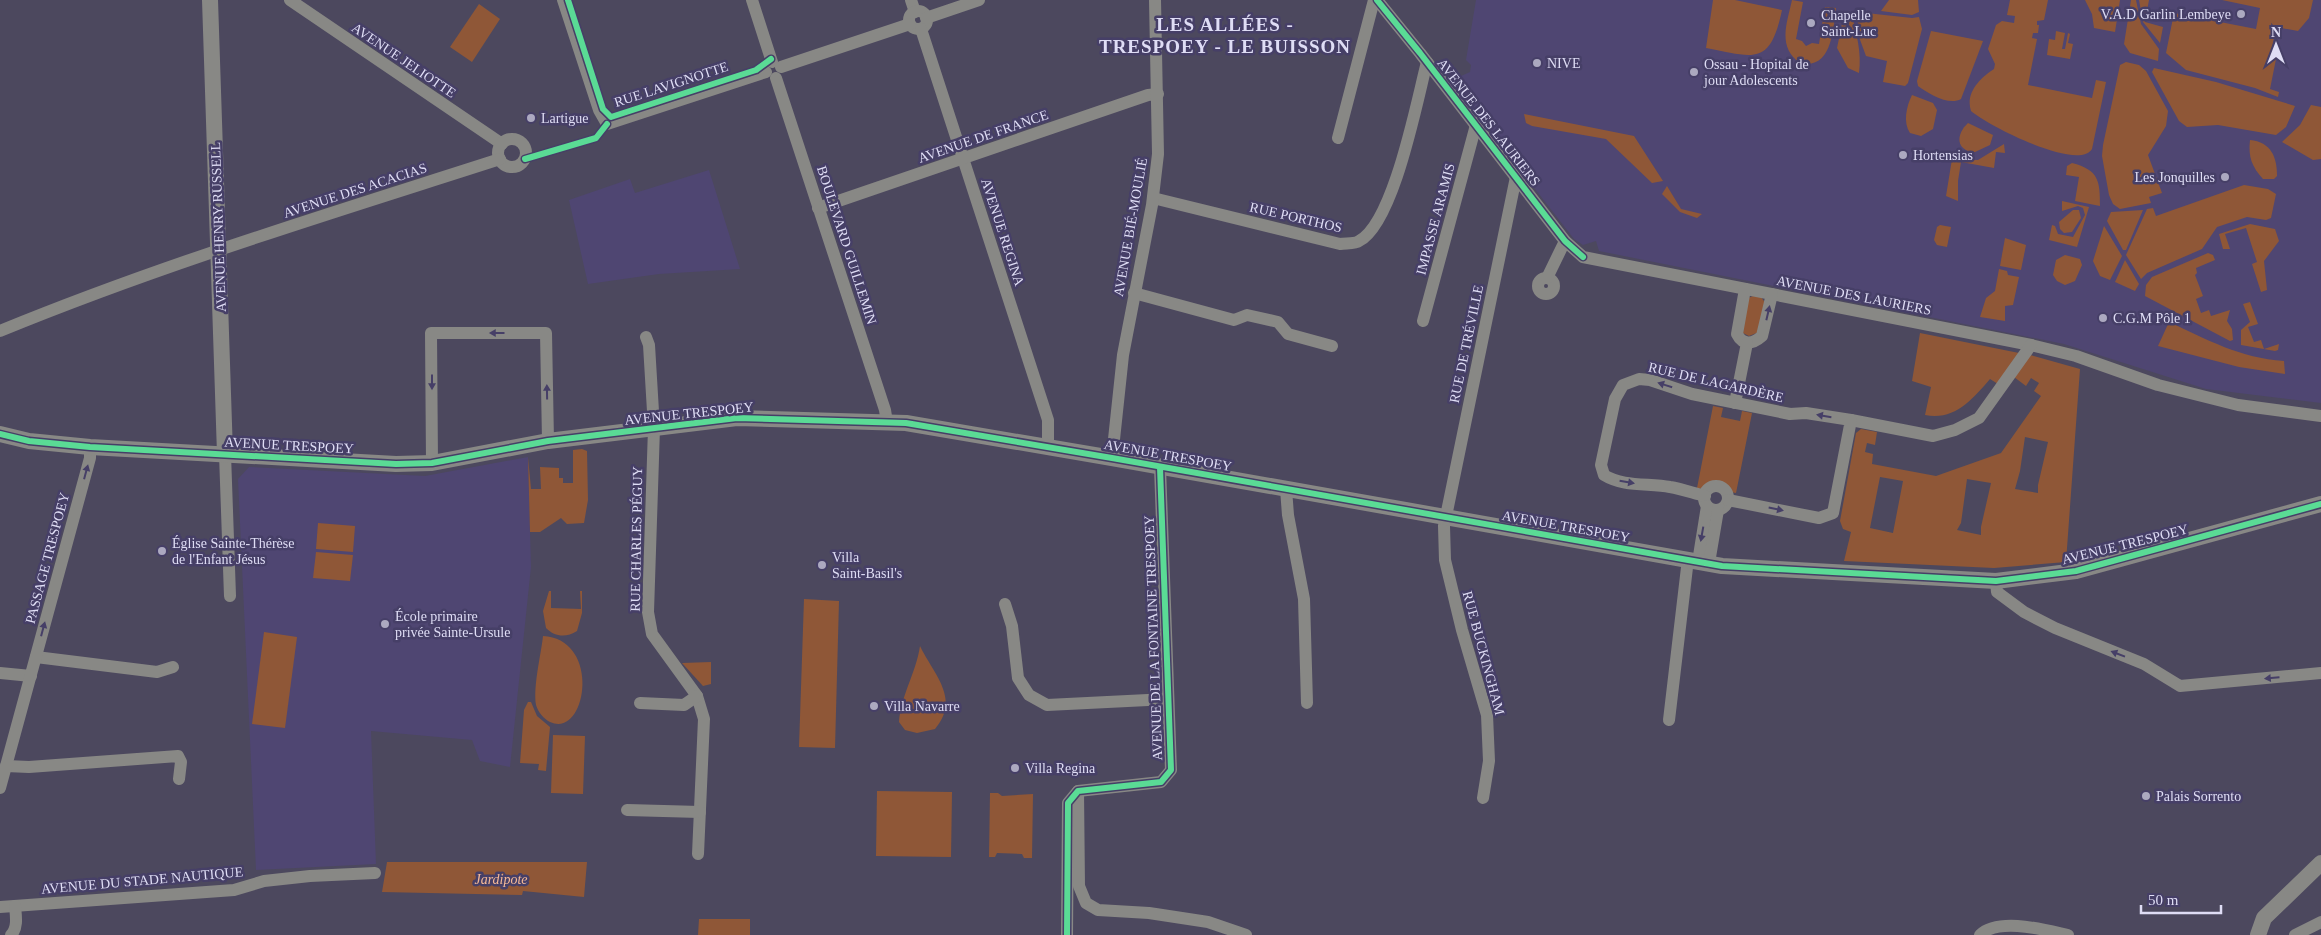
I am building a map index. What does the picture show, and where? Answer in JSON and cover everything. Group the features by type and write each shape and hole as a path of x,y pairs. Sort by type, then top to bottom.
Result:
{"street":[{"name":"AVENUE HENRY RUSSELL","path":"210,0 225,454"},
{"name":"AVENUE JELIOTTE","path":"290,0 502,144"},
{"name":"RUE LAVIGNOTTE","path":"563,0 598,105 607,124 774,70"},
{"name":"BOULEVARD GUILLEMIN","path":"752,0 885,410 887,423"},
{"path":"774,70 916,16 979,0"},
{"name":"AVENUE BIÉ-MOULIÉ","path":"1112,458 1123,355 1153,198 1158,154 1155,0"},
{"path":"1338,138 1375,0"},
{"name":"AVENUE DES LAURIERS","path":"1375,0 1427,62 1565,241 1583,257 2031,345 2076,356 2167,388 2238,405 2321,416"},
{"name":"AVENUE REGINA","path":"916,16 1048,420 1048,446"},
{"name":"RUE PORTHOS","path":"1153,198 1340,244 1359,241 1374,228 1392,195 1427,62"},
{"name":"AVENUE DE FRANCE","path":"818,208 1148,95 1158,94"},
{"name":"IMPASSE ARAMIS","path":"1423,321 1476,125"},
{"path":"510,140 518,141 524,147 526,155 522,163 514,167 506,165 500,159 499,151 502,144 510,140"},
{"name":"AVENUE DES ACACIAS","path":"0,331 81,298 500,159"},
{"name":"RUE DE TRÉVILLE","path":"1444,516 1516,178"},
{"path":"1547,278 1565,241"},
{"path":"1745,289 1737,334 1739,339 1747,343 1753,342 1762,336 1772,294"},
{"path":"1134,293 1234,320 1247,315 1278,322 1288,334 1332,346"},
{"path":"432,463 431,333 546,333 548,441"},
{"name":"RUE CHARLES PÉGUY","path":"646,337 649,345 654,428 650,619 652,634 696,696 704,719 698,854"},
{"path":"1735,403 1747,343"},
{"name":"RUE DE LAGARDÈRE","path":"1710,504 1669,486 1654,486 1611,479 1604,475 1601,465 1615,399 1623,385 1639,379 1650,380 1692,394 1790,414 1806,413 1933,436 1955,430 1979,418 2031,345"},
{"name":"AVENUE TRESPOEY","path":"0,434 29,441 90,447 396,464 432,463 548,441 737,418 906,423 1048,446 1160,468 1743,568 1996,581 2076,571 2321,504"},
{"path":"1728,500 1819,518 1833,512 1851,420"},
{"name":"PASSAGE TRESPOEY","path":"0,788 90,458 90,447"},
{"name":"AVENUE TRESPOEY","path":"225,454 230,596"},
{"name":"AVENUE DE LA FONTAINE TRESPOEY","path":"1078,791 1162,782 1171,770 1160,468"},
{"path":"1669,720 1710,504 1709,489 1716,486 1727,492 1728,500 1725,507 1710,504"},
{"path":"1286,490 1288,515 1304,599 1307,703"},
{"name":"RUE BUCKINGHAM","path":"1444,516 1445,560 1462,630 1487,715 1489,761 1483,798"},
{"path":"1996,581 1997,592 2024,612 2054,628 2144,664 2180,686 2321,673"},
{"path":"1005,604 1012,626 1018,678 1029,695 1047,704 1168,699"},
{"path":"36,657 158,672 172,668"},
{"path":"0,672 31,676"},
{"path":"640,704 684,705 696,696"},
{"path":"6,766 29,767 178,756 181,762 179,779"},
{"path":"1067,935 1068,803 1078,791"},
{"path":"1078,791 1079,886 1086,903 1098,910 1149,913 1208,922 1246,935"},
{"path":"626,810 700,812"},
{"path":"2258,935 2264,918 2321,862"},
{"name":"AVENUE DU STADE NAUTIQUE","path":"0,907 234,890 264,881 310,876 375,873"},
{"path":"11,935 16,924 15,906"},
{"path":"2295,935 2321,922"},
{"path":"1980,935 1985,930 2020,925 2068,935"}],"shaded area":[{"path":"1476,0 2321,0 2321,403 2206,389 2064,344 1599,251 1596,241 1583,245 1574,239 1459,91 1461,76 1470,72 1471,65 1466,60"},
{"path":"709,170 740,269 659,274 588,284 569,200 630,179 635,193"},
{"name":"École primaire privée Sainte-Ursule","path":"528,457 531,567 510,767 480,761 472,740 371,731 376,864 256,870 238,479 249,467 425,476"}],"green space":[{"path":"1713,0 1735,0 1782,10 1772,41 1758,54 1736,54 1706,48"},
{"path":"1792,0 1803,2 1796,39 1802,41 1806,46 1812,43 1819,44 1825,7 1836,8 1829,46 1819,60 1811,64 1800,63 1788,50 1785,34"},
{"path":"1889,0 1918,0 1919,12 1912,15 1881,11"},
{"path":"2010,0 2048,0 2044,20 2037,21 2037,25 2039,25 2038,33 2033,33 2032,38 2037,39 2028,85 2092,98 2096,80 2106,82 2092,149 2083,155 2069,155 2032,144 1980,118 1971,111 1970,98 1972,92 1979,81 1994,69 1995,64 1988,49 1996,25 2002,21 2014,23 2015,16 2007,15"},
{"path":"2085,0 2120,0 2115,32 2094,28 2092,14"},
{"path":"2131,0 2136,0 2141,24 2159,49 2158,61 2130,53 2124,44"},
{"path":"2139,0 2149,0 2145,22 2163,27 2160,43 2143,22"},
{"path":"2222,0 2313,0 2309,18 2298,31 2276,27 2270,58 2276,59 2270,89 2279,92 2278,97 2255,88 2186,70 2166,53 2174,13 2256,29 2260,8"},
{"path":"479,4 500,19 472,62 450,47"},
{"path":"1847,12 1852,13 1857,36 1860,58 1859,73 1848,68 1837,48 1844,14"},
{"path":"1857,12 1912,18 1919,17 1922,29 1908,83 1905,86 1883,82 1887,61 1866,56 1859,37"},
{"path":"1931,31 1983,41 1961,99 1956,101 1945,100 1918,86 1917,81"},
{"path":"2056,31 2065,33 2062,49 2065,49 2068,33 2070,34 2068,43 2073,44 2070,59 2047,55 2049,39 2055,40"},
{"path":"2126,62 2139,65 2146,71 2168,111 2166,126 2148,155 2162,193 2149,197 2151,203 2120,209 2113,204 2109,195 2102,156 2120,65"},
{"path":"2154,68 2216,82 2295,106 2286,127 2276,135 2218,125 2187,127 2179,121 2152,72"},
{"path":"1912,95 1933,103 1937,110 1933,129 1921,136 1910,133 1907,125 1907,110"},
{"path":"2311,105 2321,107 2321,159 2313,160 2282,142 2300,125"},
{"path":"1524,114 1634,136 1663,181 1652,183 1606,139 1532,126 1526,123"},
{"path":"1968,123 1993,135 1990,145 1975,152 1964,149 1961,145 1960,137 1961,132"},
{"path":"2250,140 2257,141 2268,147 2276,163 2277,176 2274,179 2263,179 2256,170 2250,157"},
{"path":"2004,144 2005,153 1996,152 1994,168 1961,162 1958,181 1958,201 1946,196 1952,159 1978,160"},
{"path":"2072,163 2093,173 2098,183 2100,206 2075,201 2079,177 2066,175 2067,166"},
{"path":"2244,185 2268,189 2276,194 2271,218 2266,220 2247,217 2217,227 2202,249 2147,273 2141,279 2126,255 2147,209 2153,208 2156,216"},
{"path":"1667,186 1681,209 1702,214 1697,218 1680,212 1662,194"},
{"path":"2062,201 2089,207 2077,247 2049,240 2052,225 2055,226 2058,234 2073,237 2085,215 2083,208 2078,206 2062,211"},
{"path":"2073,210 2079,210 2081,218 2072,232 2064,233 2060,229 2059,222"},
{"path":"2143,210 2126,250 2123,250 2107,221 2111,212"},
{"path":"2250,224 2275,229 2279,241 2264,261 2267,290 2261,292 2252,264 2257,262 2246,228 2225,234 2230,249 2223,249 2219,234"},
{"path":"1940,225 1951,227 1947,247 1937,245 1934,240 1937,227"},
{"path":"2104,226 2122,256 2110,280 2100,276 2093,261"},
{"path":"2005,238 2026,245 2021,270 2000,266"},
{"path":"2208,253 2213,255 2215,260 2196,268 2197,273 2195,275 2203,296 2196,299 2201,313 2209,310 2211,316 2230,310 2227,321 2232,329 2233,340 2230,341 2145,296 2146,285 2152,277"},
{"path":"2065,255 2080,259 2082,265 2075,281 2065,285 2057,281 2053,275 2056,260"},
{"path":"2125,260 2139,284 2135,291 2115,282"},
{"path":"1999,269 2007,271 2008,275 2019,277 2013,305 2005,306 2005,321 1980,317 1986,298 1995,291"},
{"path":"1753,296 1761,297 1766,304 1759,332 1749,336 1743,333 1748,298"},
{"path":"2250,302 2258,324 2248,327 2254,342 2261,340 2264,349 2279,344 2278,350 2275,351 2241,345 2241,330 2250,322 2243,304"},
{"path":"2169,322 2239,352 2284,361 2285,374 2239,367 2158,346"},
{"path":"1920,333 2019,353 1998,384 1990,379 1969,401 1954,412 1945,415 1925,415 1931,387 1912,381"},
{"path":"2030,355 2080,369 2066,562 1994,568 1844,561 1851,532 1843,529 1840,521 1856,433 1861,429 1877,432 1875,445 1867,443 1865,452 1873,454 1872,464 1936,476 2001,453 2041,396 2034,391 2039,383 2031,378 2026,386 2014,377","holes":["2025,437 2048,442 2038,485 2038,493 2015,489 2020,471","1880,477 1903,481 1893,533 1870,528","1967,479 1991,483 1981,527 1981,535 1957,530 1961,523"]},
{"path":"1713,406 1723,408 1721,417 1740,421 1742,411 1752,413 1736,493 1731,492 1724,484 1712,482 1702,489 1697,488"},
{"path":"582,449 587,451 588,500 584,523 567,524 561,518 540,532 530,532 528,457 531,489 541,489 540,467 559,468 559,478 563,478 563,483 573,483 573,450"},
{"path":"318,523 355,526 353,552 316,549"},
{"path":"316,552 353,555 350,581 313,578"},
{"path":"549,591 551,591 551,608 581,609 580,591 582,591 582,613 577,631 561,636 546,628 543,611"},
{"path":"804,599 839,601 835,748 799,747"},
{"path":"264,632 297,637 285,728 252,724"},
{"path":"543,636 562,641 574,653 581,669 583,686 580,703 573,716 563,723 548,721 540,713 536,705 536,680"},
{"path":"920,646 938,677 945,697 946,707 935,729 917,733 905,730 899,722 900,712"},
{"path":"711,662 711,684 703,686 682,663"},
{"path":"528,702 531,702 537,716 550,727 546,771 538,770 539,764 520,763 524,710"},
{"path":"553,735 585,736 583,794 551,793"},
{"path":"877,791 952,792 951,857 876,856"},
{"path":"990,793 998,793 1002,796 1033,794 1032,858 1024,858 1022,854 997,853 995,857 989,857"},
{"name":"Jardipote","path":"387,862 587,862 584,897 523,891 522,895 382,892"},
{"path":"699,919 750,919 750,935 698,935"}],"cycle path":[{"path":"568,0 603,109 611,117 756,70 771,59"},
{"path":"1377,0 1565,241 1583,257"},
{"path":"525,159 596,138 607,124"},
{"path":"0,434 29,441 90,447 396,464 432,463 548,441 737,418 906,423 1722,566 1996,581 2076,571 2321,504"},
{"path":"1067,935 1068,803 1078,791 1161,782 1171,770 1160,467"}],"place":[{"name":"V.A.D Garlin Lembeye","path":"2241,14"},
{"name":"Chapelle Saint-Luc","path":"1811,23"},
{"name":"NIVE","path":"1537,63"},
{"name":"Ossau - Hopital de jour Adolescents","path":"1694,72"},
{"name":"Lartigue","path":"531,118"},
{"name":"Hortensias","path":"1903,155"},
{"name":"Les Jonquilles","path":"2225,177"},
{"name":"C.G.M Pôle 1","path":"2103,318"},
{"name":"Église Sainte-Thérèse de l'Enfant Jésus","path":"162,551"},
{"name":"Villa Saint-Basil's","path":"822,565"},
{"name":"École primaire privée Sainte-Ursule","path":"385,624"},
{"name":"Villa Navarre","path":"874,706"},
{"name":"Villa Regina","path":"1015,768"},
{"name":"Palais Sorrento","path":"2146,796"}],"district":[{"name":"LES ALLÉES - TRESPOEY - LE BUISSON","path":"1225,35"}]}
